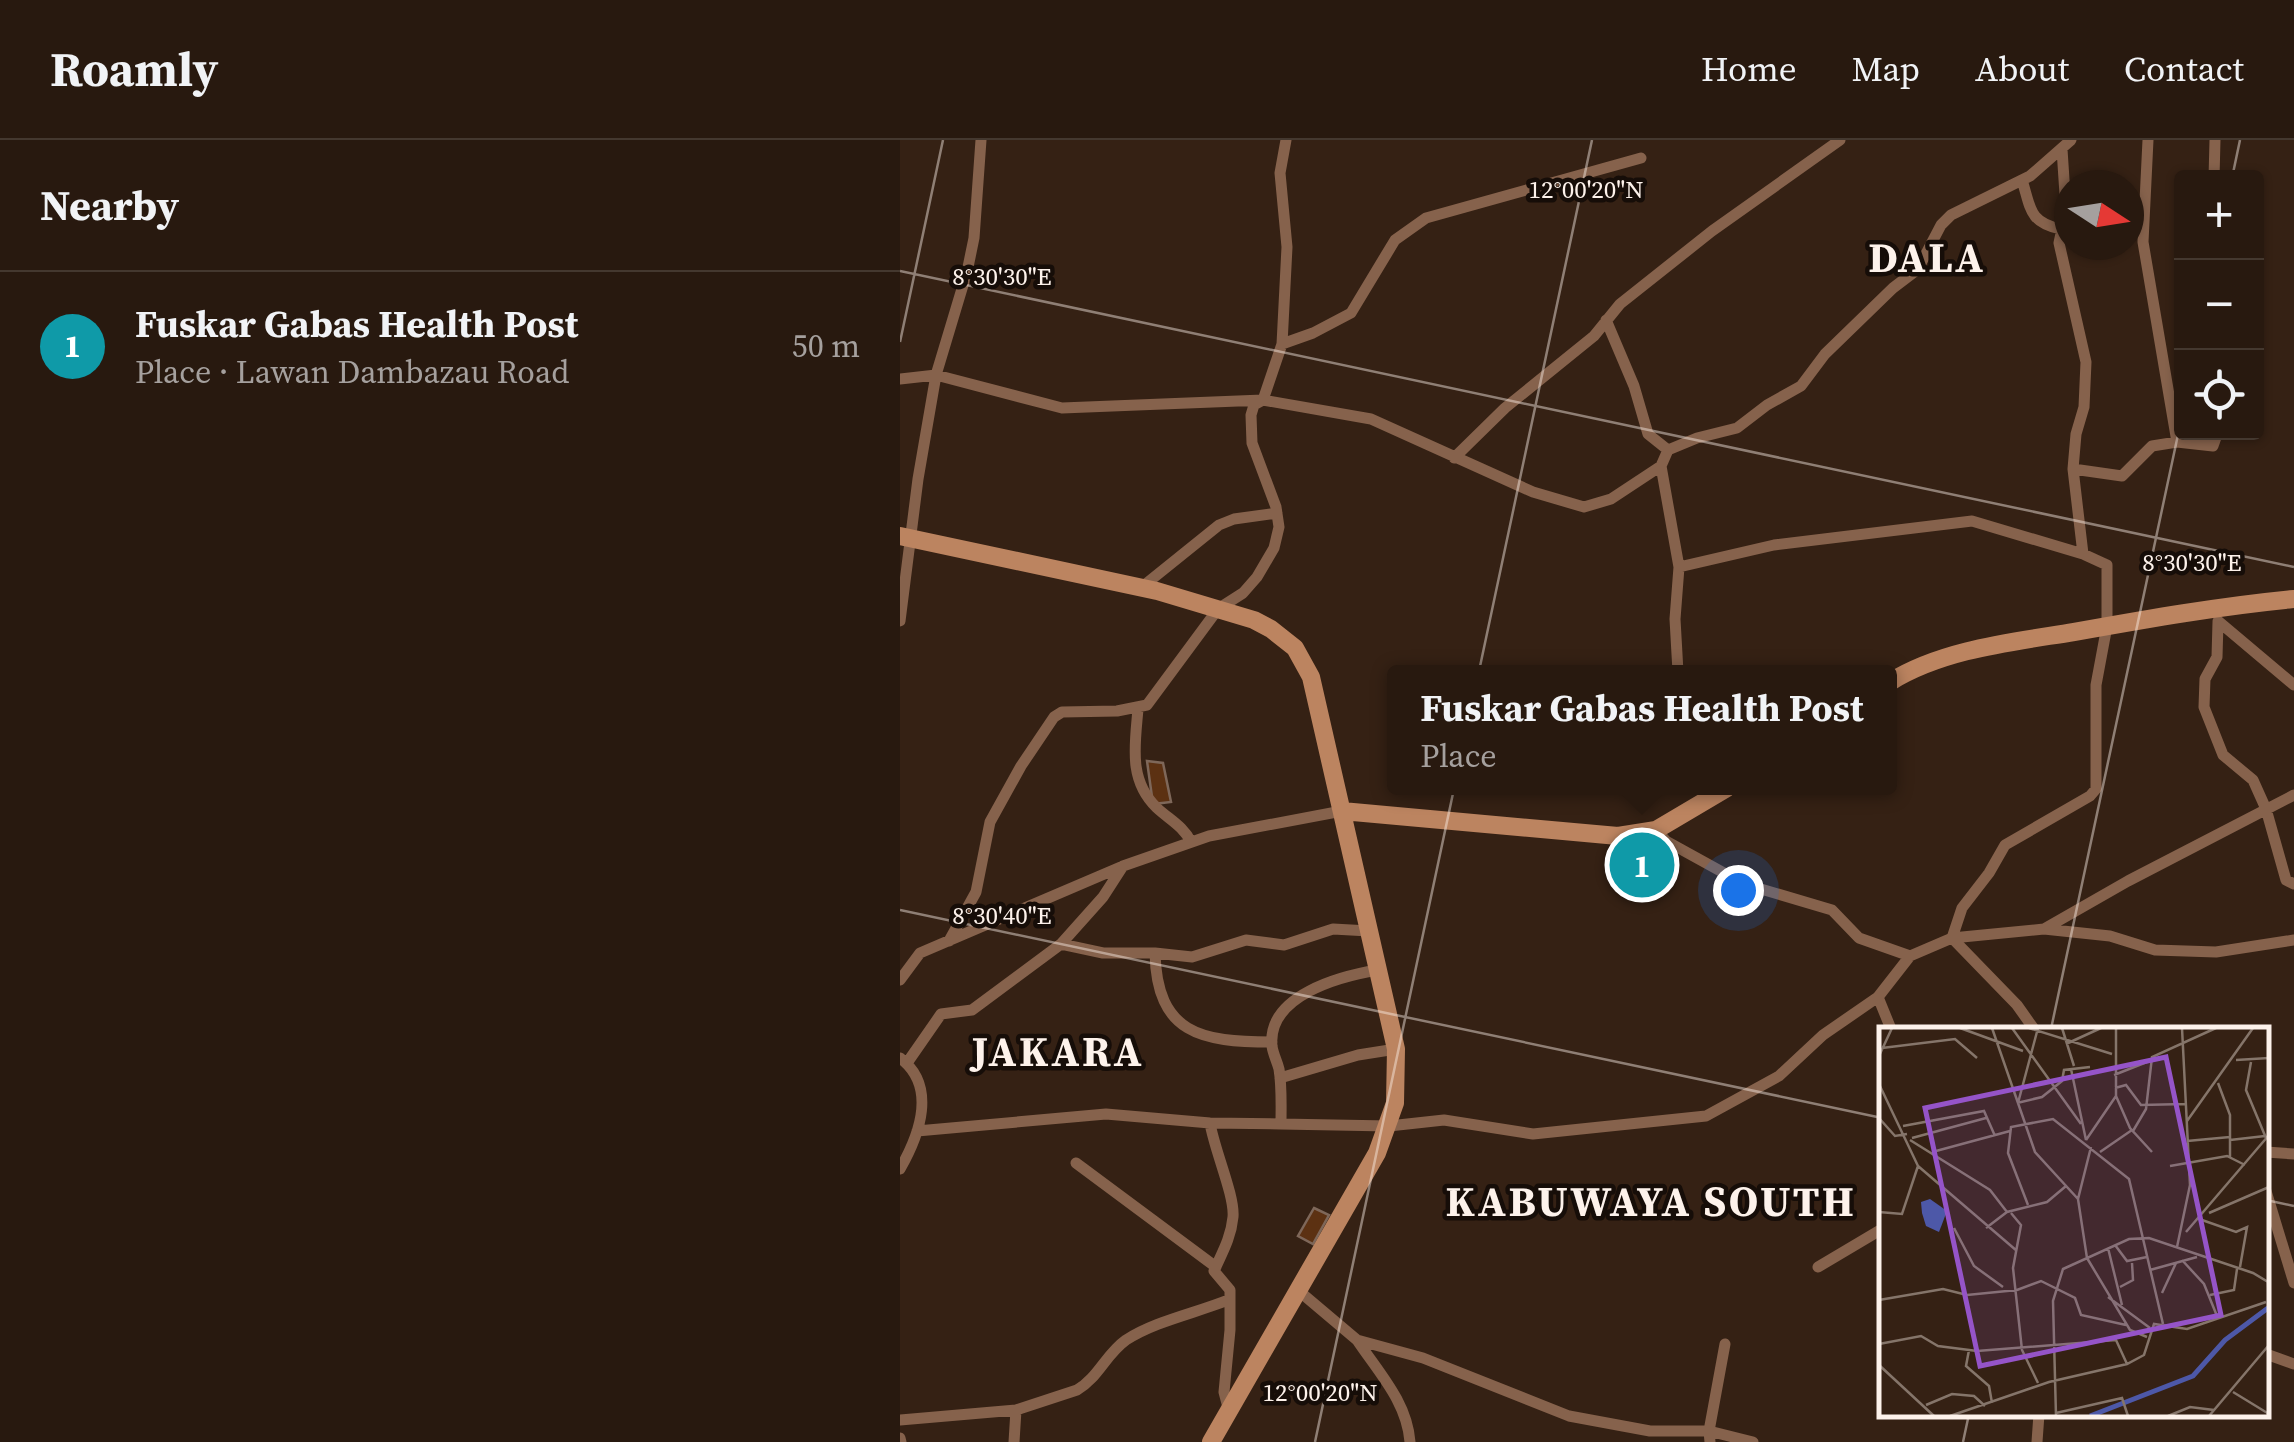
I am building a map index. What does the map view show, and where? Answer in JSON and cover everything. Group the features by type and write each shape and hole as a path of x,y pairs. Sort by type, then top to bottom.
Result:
{"main road":[{"path":"905,537 1142,587 1218,609 1271,629 1295,648 1311,677 1396,1049 1396,1092 1389,1126 1377,1154 1211,1442"},
{"path":"1897,677 1947,657 2107,626 2216,615 2294,600"},
{"path":"1342,811 1618,836 1656,830 1716,795"}],"street":[{"path":"900,621 905,537 936,375 974,238 982,140"},
{"path":"949,941 976,892 990,822 1054,717 1062,712 1147,705 1218,609 1244,593 1268,562 1279,526 1252,444 1251,414 1263,400 1282,344 1287,247 1280,173 1286,140"},
{"path":"1454,458 1505,408 1594,336 1620,304 1712,231 1840,140"},
{"path":"2148,140 2144,242 2177,442"},
{"path":"2214,170 2215,140"},
{"path":"900,380 936,375 1062,408 1263,400 1371,419 1532,492 1584,507 1626,491 1660,466 1668,450 1737,428 1801,386 1825,354 1918,269 1940,226 1951,215 2022,180 2066,144"},
{"path":"2066,144 2066,170"},
{"path":"1282,344 1314,334 1351,314 1395,240 1426,218 1640,158"},
{"path":"2022,180 2032,214 2042,225 2054,228"},
{"path":"2062,260 2086,362 2084,407 2076,434 2073,470 2083,554"},
{"path":"1606,320 1634,386 1648,434 1668,450"},
{"path":"2073,470 2122,476 2152,446 2177,442 2213,446 2215,440"},
{"path":"1660,466 1679,567 1675,619 1678,665"},
{"path":"1142,587 1218,526 1234,519 1276,513"},
{"path":"1679,567 1774,546 1972,521 2083,554 2102,561 2109,569 2107,626 2096,686 2096,788 2090,796 2004,845 1989,873 1962,908 1952,938"},
{"path":"2216,615 2294,685"},
{"path":"2216,615 2216,657 2205,679 2204,707 2224,755 2253,780 2266,809 2286,880 2294,884"},
{"path":"1138,708 1136,774 1146,796 1184,828 1191,842"},
{"path":"2044,929 2294,795"},
{"path":"900,980 920,953 1123,866 1191,842 1342,811"},
{"path":"1656,830 1666,841 1744,884 1832,910 1859,938 1910,956"},
{"path":"900,1169 916,1130 923,1086 903,1060 941,1014 972,1010 1061,944 1103,896 1123,866"},
{"path":"1061,944 1103,954 1156,953 1192,958 1246,940 1284,945 1333,929 1369,930"},
{"path":"916,1130 1106,1114 1210,1123 1389,1126 1444,1120 1532,1134 1706,1116 1778,1076 1823,1035 1878,997 1910,956 1952,938 2044,929 2110,936 2155,950 2216,952 2294,940"},
{"path":"1952,938 2017,1005 2032,1027"},
{"path":"1156,953 1158,990 1178,1024 1211,1039 1272,1042"},
{"path":"1281,1124 1280,1078 1272,1042 1282,1016 1298,998 1342,976 1378,970"},
{"path":"1878,997 1890,1027"},
{"path":"1280,1078 1358,1054 1396,1049"},
{"path":"1210,1123 1233,1208 1226,1251 1214,1274 1229,1286 1230,1330 1224,1392 1229,1412"},
{"path":"2269,1152 2294,1154"},
{"path":"1076,1162 1216,1267"},
{"path":"2269,1201 2294,1284"},
{"path":"1818,1267 1879,1231"},
{"path":"1299,1291 1357,1340 1402,1404 1410,1442"},
{"path":"900,1420 1016,1410 1086,1385 1115,1348 1130,1338 1228,1300"},
{"path":"1357,1340 1423,1358 1570,1416 1650,1431 1753,1442"},
{"path":"1710,1437 1725,1344"},
{"path":"2269,1355 2294,1364"},
{"path":"1014,1442 1016,1410"},
{"path":"2038,1442 2039,1417"}],"building":[{"path":"1147,761 1163,763 1171,802 1153,804"},
{"path":"1627,850 1664,851 1663,882 1616,879"},
{"path":"1314,1208 1329,1215 1313,1244 1298,1236"}],"place":[{"name":"Fuskar Gabas Health Post","path":"1642,865"}],"district":[{"name":"DALA","path":"1927,257"},
{"name":"JAKARA","path":"1058,1051"},
{"name":"KABUWAYA SOUTH","path":"1651,1201"}]}
